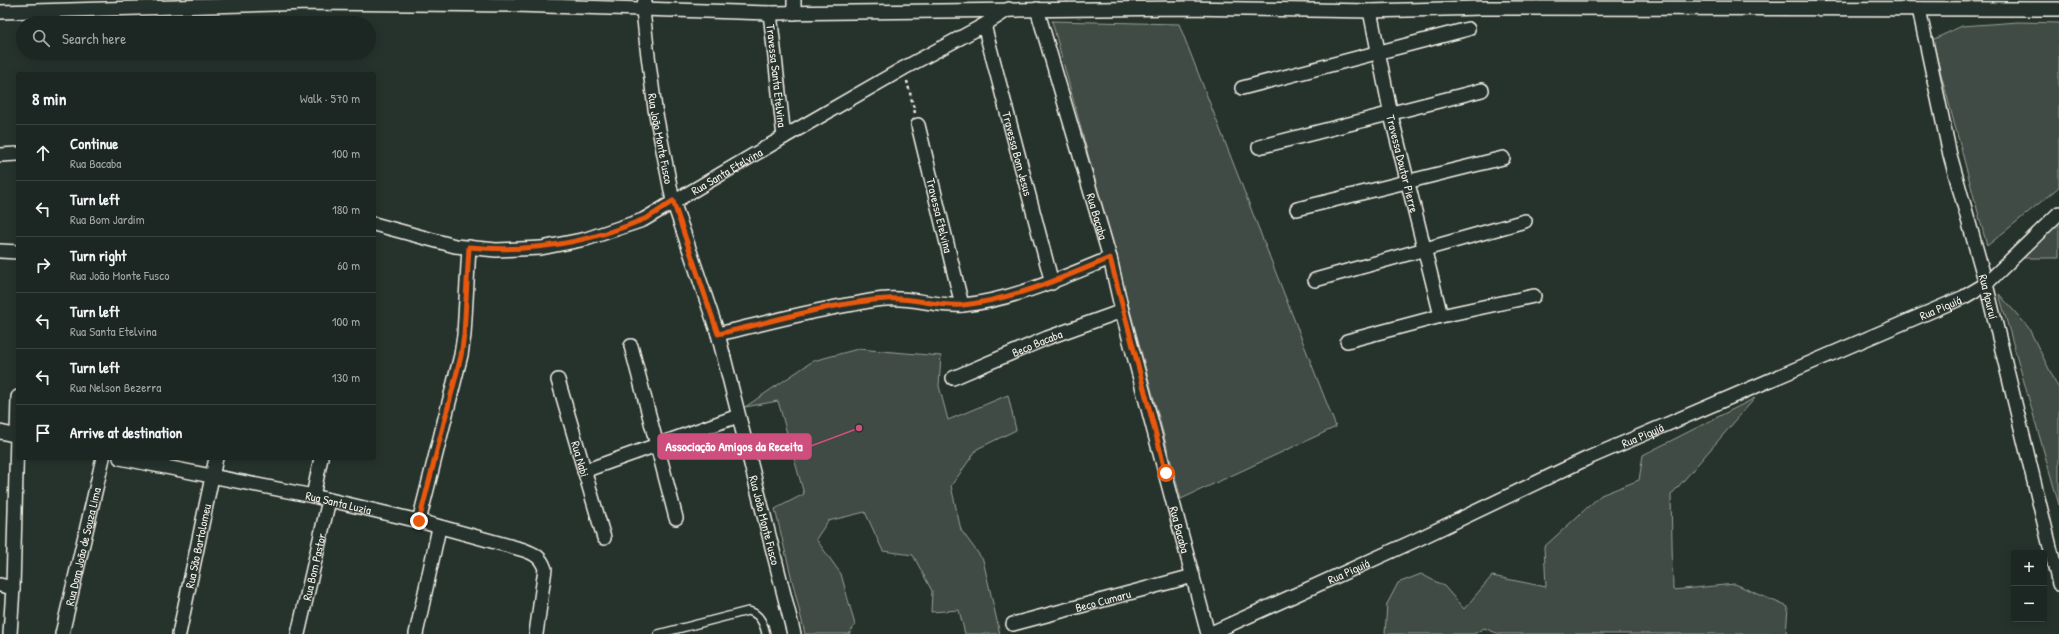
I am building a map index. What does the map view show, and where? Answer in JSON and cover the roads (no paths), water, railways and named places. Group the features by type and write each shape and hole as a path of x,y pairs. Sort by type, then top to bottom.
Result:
{"street":[{"path":"0,12 182,4 310,2 514,2 644,5 770,13 794,7 1037,9 1184,4 1266,5 1370,10 1385,5 1481,8 2059,9"},
{"name":"Rua João Monte Fusco","path":"644,5 655,108 673,201 718,334 794,634"},
{"name":"Rua Santa Etelvina","path":"376,225 455,246 496,250 541,248 586,239 643,220 673,201 904,68 984,25 1010,9"},
{"name":"Rua Bacaba","path":"1037,9 1110,258 1122,311 1208,634"},
{"name":"Rua Apuruí","path":"1919,9 1950,155 1986,284 2059,584"},
{"name":"Travessa Doutor Pierre","path":"1370,10 1391,115 1442,316"},
{"name":"Travessa Santa Etelvina","path":"770,13 784,137"},
{"name":"Travessa Bom Jesus","path":"984,25 1052,282"},
{"path":"1242,88 1377,51 1468,29"},
{"path":"1259,147 1391,115 1482,90"},
{"name":"Travessa Etelvina","path":"918,125 962,305"},
{"path":"0,155 16,154"},
{"path":"1297,209 1503,158"},
{"name":"Rua Piquiá","path":"1208,634 1414,541 1586,459 1964,297 1986,284 2059,213"},
{"path":"1314,280 1525,221"},
{"path":"419,521 461,356 464,335 469,247"},
{"path":"0,251 16,252"},
{"path":"718,334 831,308 887,299 912,298 934,303 962,305 992,299 1052,282 1110,258"},
{"path":"1347,341 1442,316 1534,296"},
{"name":"Beco Bacaba","path":"953,378 1047,338 1122,311"},
{"path":"631,346 658,444 676,518"},
{"name":"Rua Nabi","path":"558,380 604,538"},
{"path":"584,472 738,416"},
{"path":"0,432 16,435"},
{"path":"10,634 13,588 16,460"},
{"name":"Rua Dom João de Souza Lima","path":"62,634 103,460"},
{"name":"Rua Santa Luzia","path":"130,460 313,496 419,521 439,528 524,550 536,555 542,560 545,569 536,634"},
{"name":"Rua São Bartolomeu","path":"179,634 216,460"},
{"path":"313,496 322,460"},
{"name":"Rua Bom Pastor","path":"298,634 329,500"},
{"path":"416,634 439,528"},
{"name":"Beco Cumaru","path":"1013,624 1193,576"},
{"path":"0,585 13,588"}],"lane":[{"path":"658,634 748,611 754,612 760,618 766,634"}],"place":[{"name":"Associação Amigos da Receita","path":"859,428"}]}
